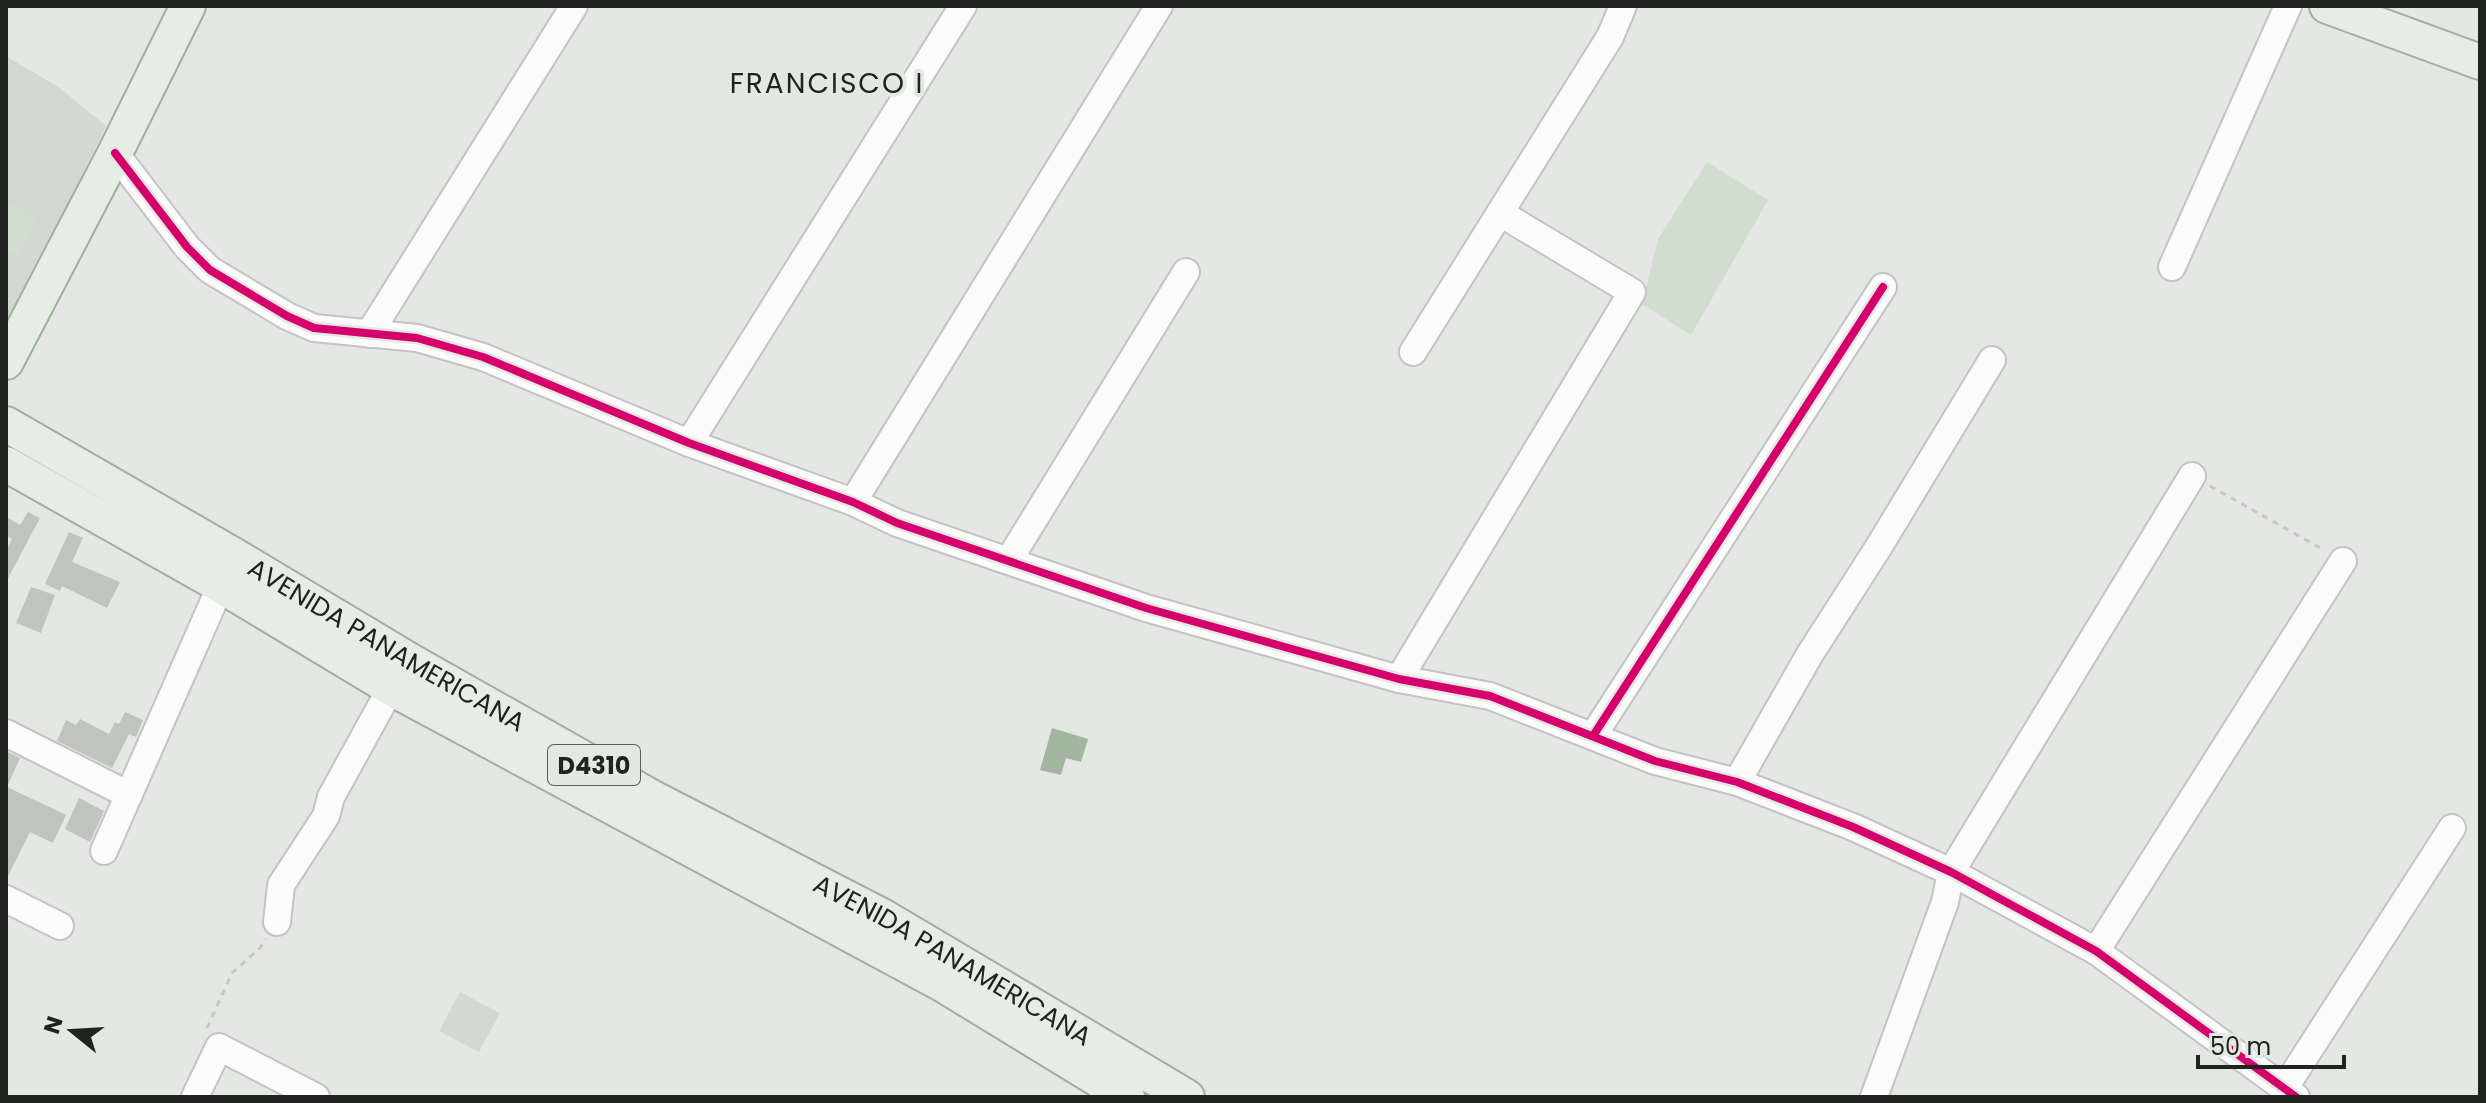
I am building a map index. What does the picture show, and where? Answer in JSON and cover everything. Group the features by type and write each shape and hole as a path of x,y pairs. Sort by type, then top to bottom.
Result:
{"main road":[{"path":"6,362 188,6"},
{"path":"2327,6 2377,14 2480,62"},
{"name":"AVENIDA PANAMERICANA","path":"6,424 228,571 391,688 459,706"},
{"name":"AVENIDA PANAMERICANA","path":"6,464 228,571 459,706 761,870 1127,1097"},
{"name":"AVENIDA PANAMERICANA","path":"761,870 884,917 1178,1095"}],"street":[{"path":"369,334 574,6"},
{"path":"689,443 963,6"},
{"path":"853,502 1159,6"},
{"path":"1413,352 1610,37 1623,6"},
{"path":"2172,267 2288,6"},
{"path":"115,153 187,247 210,270 287,316 314,328 417,338 483,357 689,443 853,502 897,523 1146,608 1399,679 1490,696 1655,761 1737,782 1853,827 1951,872 2096,951 2290,1093 2452,828"},
{"path":"1399,679 1632,292 1500,213"},
{"path":"1009,560 1186,272"},
{"path":"1593,736 1883,287"},
{"path":"1737,782 1810,654 1992,360"},
{"path":"1874,1097 1945,902 1951,872 2192,476"},
{"path":"2096,951 2343,561"},
{"path":"104,851 228,571"},
{"path":"277,922 281,885 326,816 331,797 391,688"},
{"path":"6,733 129,795"},
{"path":"6,899 60,926"},
{"path":"195,1097 219,1047 316,1097"}],"path":[{"path":"2192,476 2343,561"},
{"path":"219,1047 206,1030 232,973 260,948 277,922"}],"shaded area":[{"path":"6,56 60,88 106,126 6,327"},
{"path":"1707,162 1768,200 1691,335 1642,304 1658,239"},
{"path":"6,202 38,220 18,257 6,250"},
{"path":"1052,728 1088,739 1081,762 1066,758 1061,775 1040,770"},
{"path":"460,992 500,1013 479,1052 439,1031"}],"building":[{"path":"28,512 40,518 6,582 6,550 12,539 6,535 6,517 20,525"},
{"path":"69,532 83,538 72,562 120,582 107,608 62,586 60,591 45,584"},
{"path":"31,587 55,595 41,633 16,623"},
{"path":"125,712 143,720 136,737 129,734 112,768 57,741 66,720 76,725 80,719 109,734"},
{"path":"6,751 20,758 7,787 66,815 53,843 30,832 6,880"},
{"path":"79,798 104,811 90,842 65,829"}],"cycle path":[{"path":"115,153 187,247 210,270 287,316 314,328 417,338 483,357 689,443 853,502 897,523 1146,608 1399,679 1490,696 1655,761 1737,782 1853,827 1951,872 2096,951 2296,1097"},
{"path":"1593,736 1883,287"}],"district":[{"name":"FRANCISCO I","path":"827,83"}]}
